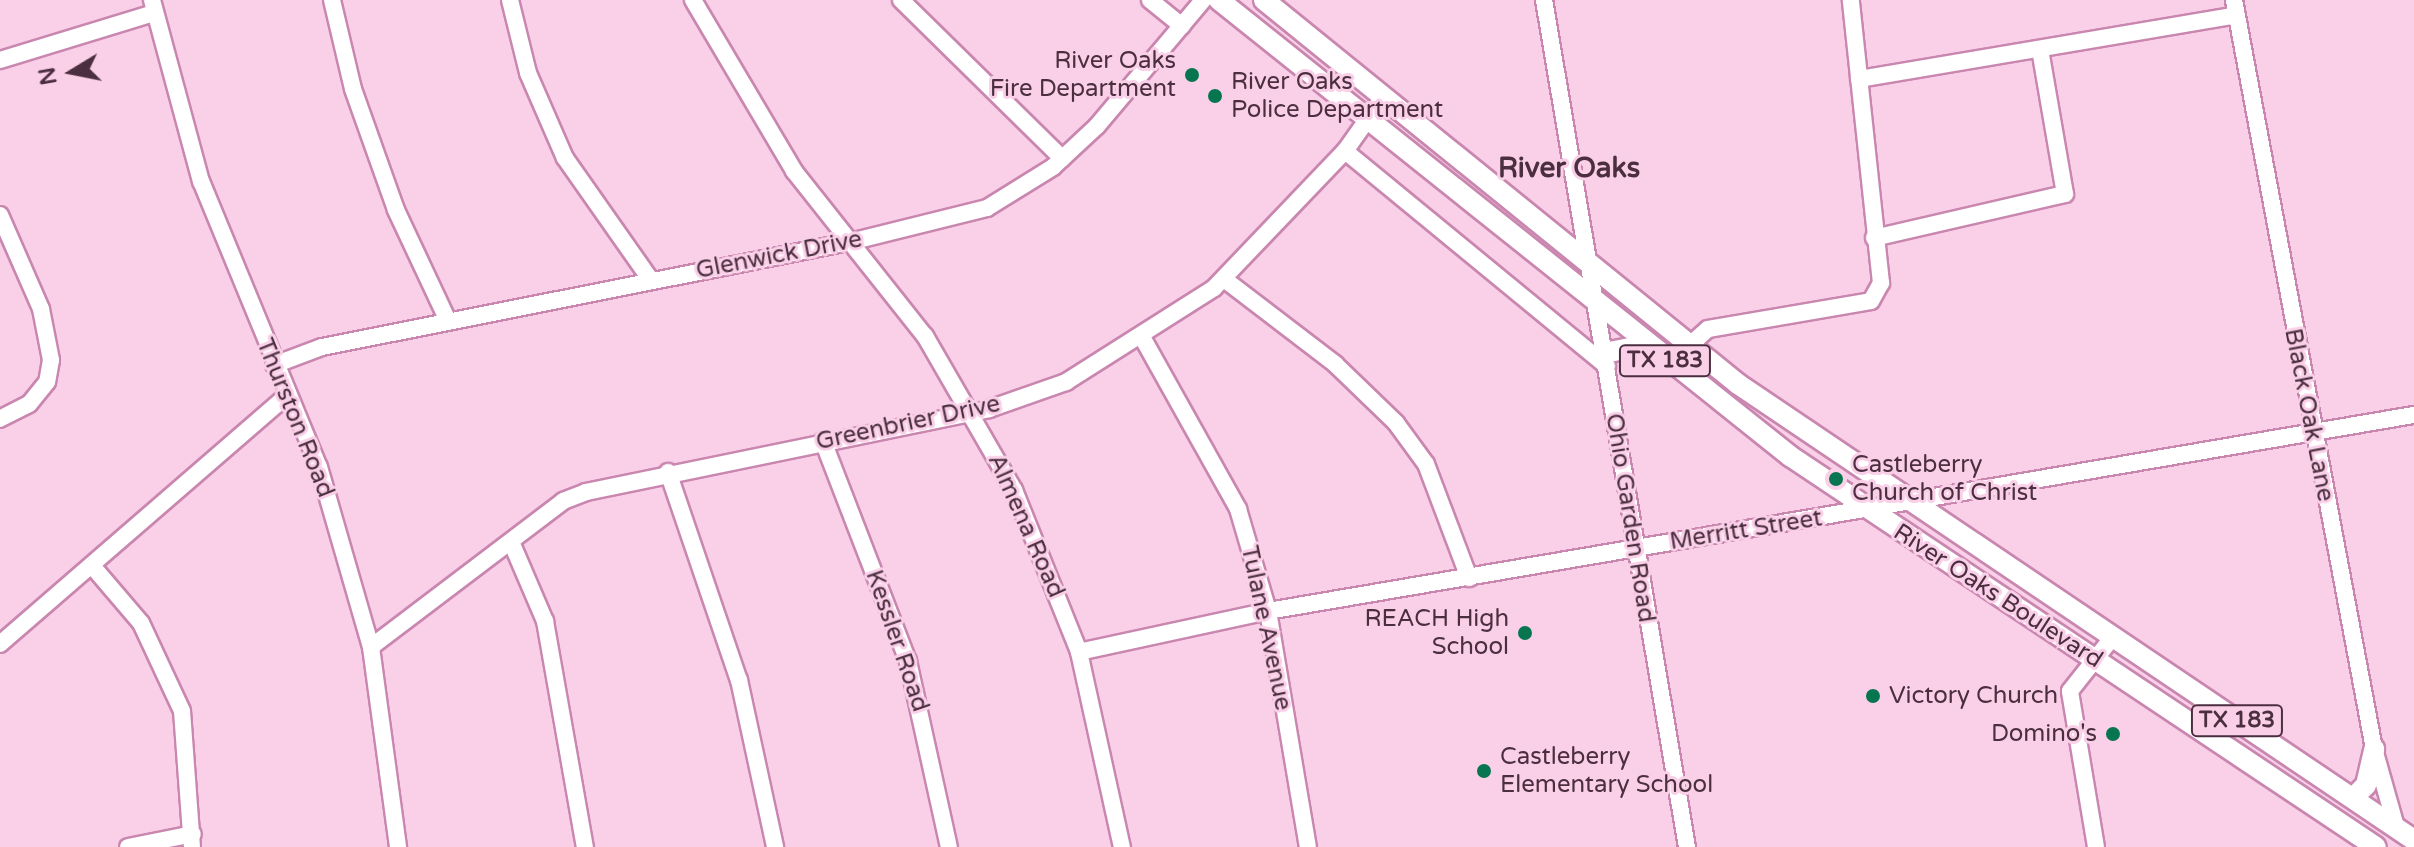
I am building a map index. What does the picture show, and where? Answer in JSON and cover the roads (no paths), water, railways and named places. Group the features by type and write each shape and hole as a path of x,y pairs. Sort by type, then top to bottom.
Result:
{"main road":[{"name":"River Oaks Boulevard","path":"1219,0 1645,345 1869,511 2376,847"},
{"name":"River Oaks Boulevard","path":"1264,0 1695,349 1913,506 2414,840"},
{"path":"1474,207 1486,203 1551,255 1558,238"},
{"path":"1616,320 1634,314 1687,355 1695,349"},
{"path":"1606,360 1645,345"},
{"path":"2353,798 2366,785 2374,749"},
{"path":"2283,786 2299,763"},
{"path":"2328,815 2353,847"}],"street":[{"path":"332,0 353,89 391,196 447,319"},
{"path":"510,0 528,73 565,158 650,279"},
{"name":"Almena Road","path":"693,0 794,171 854,241 971,413 1014,490 1079,652 1122,847"},
{"path":"901,0 1062,158"},
{"path":"1150,0 1182,26"},
{"name":"Glenwick Drive","path":"274,365 447,319 854,241 987,208 1062,158 1203,0"},
{"name":"Ohio Garden Road","path":"1544,0 1687,847"},
{"path":"1695,349 1708,329 1871,301 1881,283 1851,0"},
{"path":"0,60 153,6"},
{"name":"Thurston Road","path":"153,6 201,181 274,365 319,467 371,647 398,847"},
{"path":"1859,79 2040,50 2236,8"},
{"name":"Black Oak Lane","path":"2236,8 2374,749 2396,827"},
{"path":"1874,238 2065,194 2040,50"},
{"name":"Greenbrier Drive","path":"371,647 512,544 563,501 668,472 971,413 1066,382 1142,337 1224,279 1345,151 1369,122 1384,96"},
{"path":"1345,151 1606,360"},
{"path":"0,419 29,404 47,382 51,360 41,309 2,226"},
{"path":"1224,279 1335,364 1396,423 1432,476 1469,578"},
{"name":"Tulane Avenue","path":"1142,337 1222,472 1268,611 1308,847"},
{"path":"0,644 94,568 287,395"},
{"name":"Merritt Street","path":"1079,652 1268,611 1913,506 2414,415"},
{"name":"Kessler Road","path":"823,441 908,661 949,847"},
{"path":"668,472 739,680 775,847"},
{"path":"512,544 545,621 585,847"},
{"path":"94,568 141,623 182,711 192,841 128,847"},
{"path":"2096,847 2070,691 2097,661 2112,638"}],"place":[{"name":"River Oaks Fire Department","path":"1192,75"},
{"name":"River Oaks Police Department","path":"1215,96"},
{"name":"Castleberry Church of Christ","path":"1836,479"},
{"name":"REACH High School","path":"1525,633"},
{"name":"Victory Church","path":"1873,696"},
{"name":"Domino's","path":"2113,734"},
{"name":"Castleberry Elementary School","path":"1484,771"}],"district":[{"name":"River Oaks","path":"1569,168"}]}
